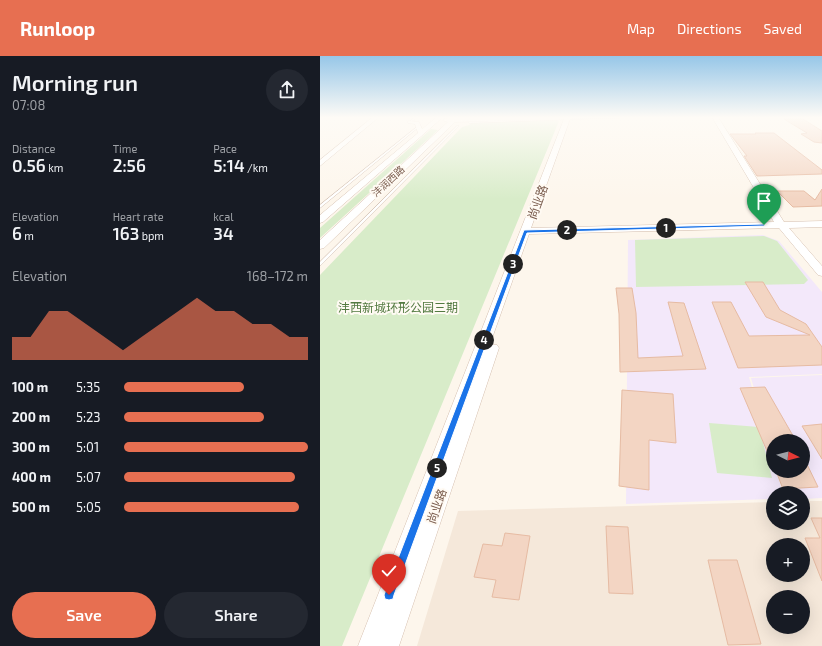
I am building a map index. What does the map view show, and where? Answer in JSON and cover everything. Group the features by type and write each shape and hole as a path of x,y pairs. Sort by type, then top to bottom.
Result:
{"street":[{"path":"320,164 343,145"},
{"name":"沣润西路","path":"320,220 374,174 405,145"},
{"name":"沣润西路","path":"320,246 428,145"},
{"name":"尚业路","path":"387,646 560,145"},
{"path":"731,145 780,223 822,273"},
{"path":"362,173 374,174"},
{"path":"395,175 408,175"},
{"path":"530,229 780,223 822,220"},
{"path":"780,223 822,224"},
{"name":"尚业路","path":"370,646 530,229"}],"lane":[{"path":"320,207 400,145"},
{"path":"320,264 408,175 434,145"}],"shaded area":[{"path":"763,235 779,241 822,292 822,374 749,377 766,436 766,478 778,478 781,486 766,486 766,499 626,504 628,240"},
{"path":"822,375 822,498 810,499 810,486 782,486 780,478 810,478 810,434 767,434 751,378"},
{"path":"810,501 822,501 822,646 417,646 458,511 766,502 766,530 810,530"}],"green space":[{"path":"414,145 422,145 320,238 320,228"},
{"name":"沣西新城环形公园三期","path":"445,145 549,145 342,646 320,646 320,275"},
{"path":"764,236 777,241 808,280 804,284 636,287 635,240"},
{"path":"709,423 759,427 766,454 766,477 717,473"}],"building":[{"path":"738,145 789,145 822,170 822,174 757,176 744,156 747,156"},
{"path":"822,189 822,206 793,207 777,191 804,191 815,200"},
{"path":"745,282 763,282 780,310 806,324 822,347 822,365 738,368 712,302 731,302 749,336 810,335 766,317"},
{"path":"616,288 632,288 636,313 638,358 683,356 668,302 684,303 706,369 620,372 619,314"},
{"path":"765,387 792,434 766,434 766,449 740,388"},
{"path":"622,390 673,394 676,443 649,440 649,490 619,486"},
{"path":"822,424 822,459 810,439 810,434 807,434 802,426"},
{"path":"810,470 818,487 810,487 810,486 782,486 779,478 810,478"},
{"path":"811,518 822,518 822,581 810,551 810,538 820,538"},
{"path":"606,526 628,527 633,594 609,593"},
{"path":"505,533 530,536 519,600 492,597 496,580 474,577 483,544 502,546"},
{"path":"708,560 737,560 761,644 728,645"}],"route":[{"path":"389,595 525,231 764,225"}]}
